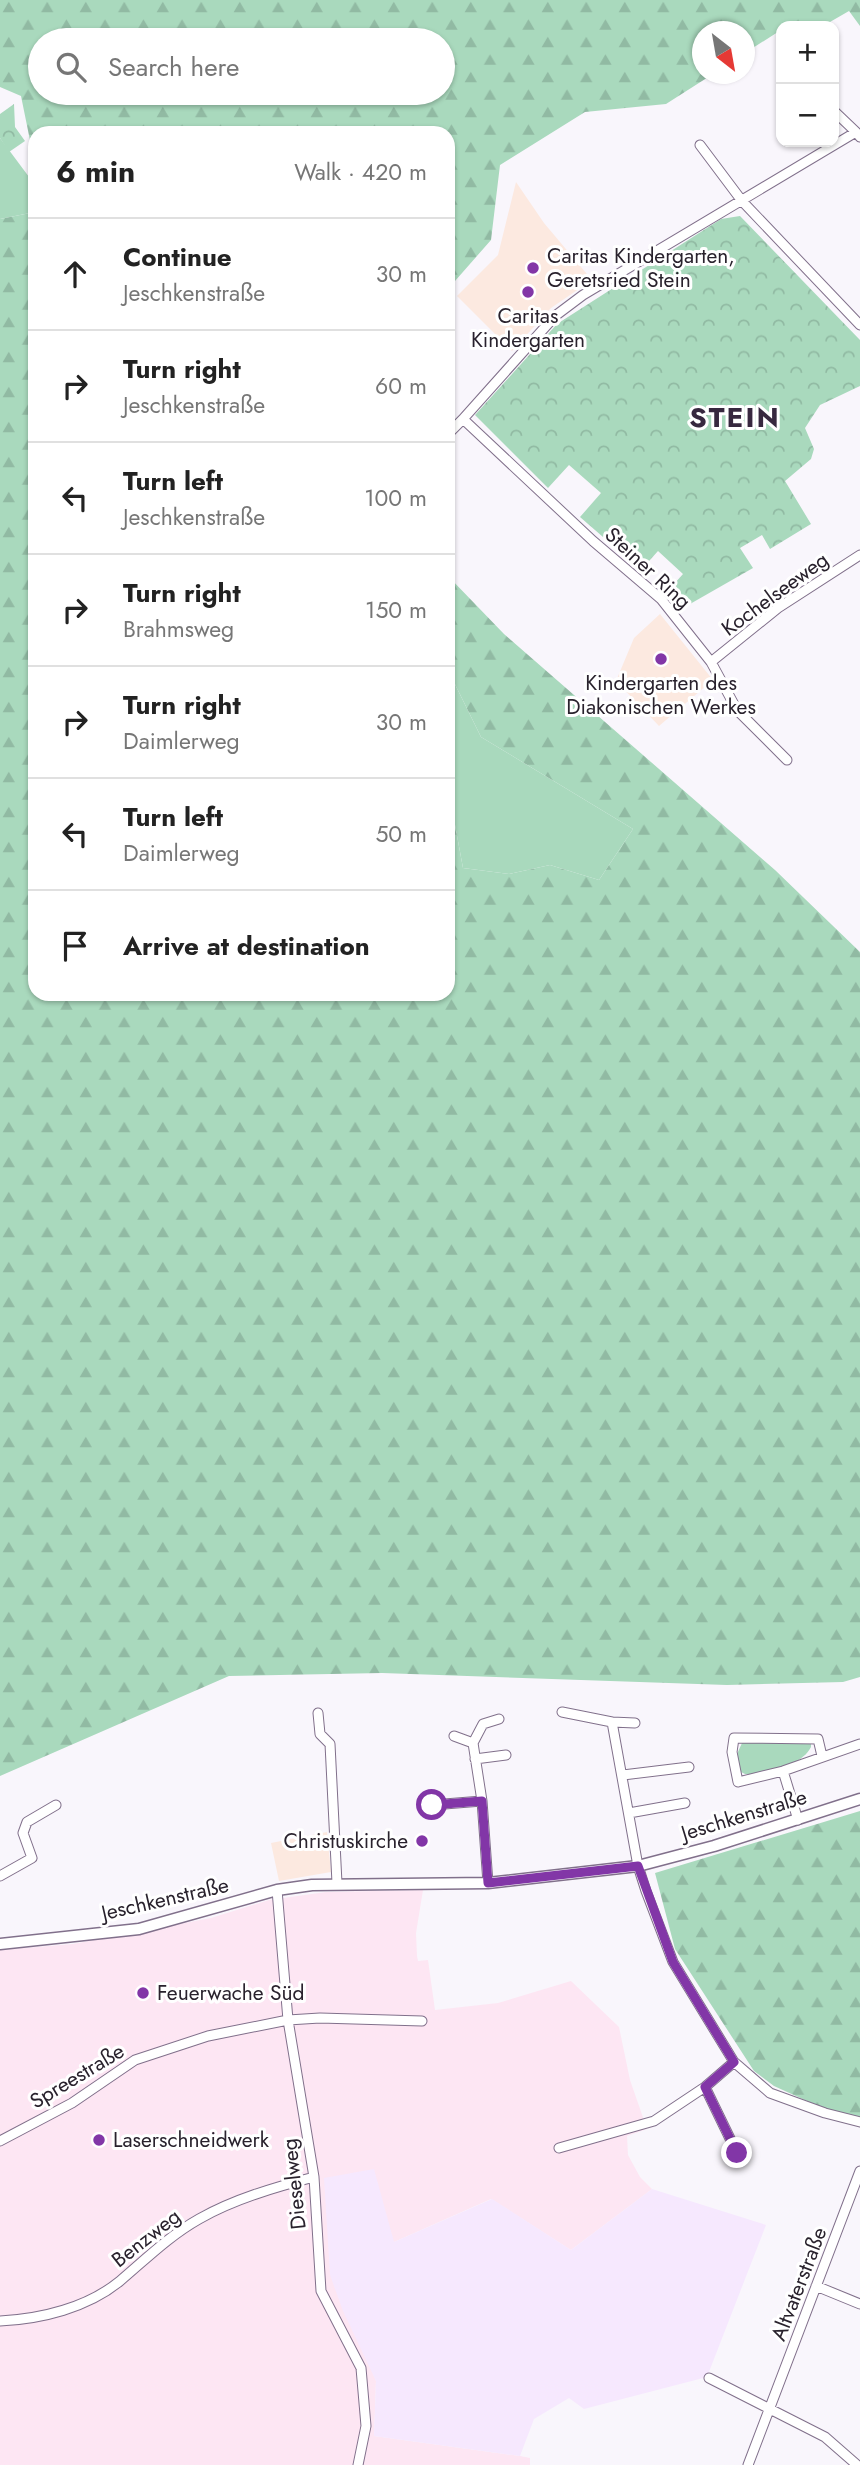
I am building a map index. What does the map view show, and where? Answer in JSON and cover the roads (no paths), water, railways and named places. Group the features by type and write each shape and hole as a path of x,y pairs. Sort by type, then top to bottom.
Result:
{"street":[{"path":"455,427 555,316 583,295 858,134 839,116"},
{"path":"700,145 742,201 860,325"},
{"name":"Steiner Ring","path":"463,419 567,517 661,599 711,662 737,710 787,760"},
{"name":"Kochelseeweg","path":"711,662 778,608 860,555"},
{"path":"562,1712 612,1722 635,1723"},
{"path":"318,1713 320,1734 330,1744 337,1883"},
{"path":"488,1883 482,1801 472,1743 483,1724 499,1719"},
{"path":"612,1722 638,1866 673,1962 734,2062 770,2093 825,2113 860,2122"},
{"path":"454,1737 472,1743"},
{"path":"822,1756 818,1739 734,1738 732,1752 738,1782 783,1771 860,1744"},
{"path":"475,1759 506,1755"},
{"path":"623,1775 689,1767"},
{"path":"783,1771 798,1820"},
{"name":"Jeschkenstraße","path":"0,1944 139,1929 277,1890 337,1883 488,1883 638,1866 798,1820 860,1799"},
{"path":"432,1805 482,1801"},
{"name":"Jeschkenstraße","path":"629,1813 685,1803"},
{"path":"0,1876 32,1858 23,1833 27,1822 56,1805"},
{"name":"Dieselweg","path":"277,1890 288,2020 314,2177 321,2291 360,2368 366,2426 358,2465"},
{"name":"Spreestraße","path":"0,2141 72,2103 135,2060 208,2036 288,2020 422,2021"},
{"path":"559,2148 654,2121 705,2087 734,2062"},
{"path":"705,2087 737,2153"},
{"name":"Altvaterstraße","path":"748,2465 860,2171"},
{"name":"Benzweg","path":"0,2321 33,2319 83,2303 118,2283 158,2246 201,2217 272,2189 314,2177"},
{"path":"816,2286 860,2304"},
{"path":"709,2378 825,2437 857,2465"}],"place":[{"name":"Caritas Kindergarten, Geretsried Stein","path":"533,268"},
{"name":"Caritas Kindergarten","path":"528,292"},
{"name":"Kindergarten des Diakonischen Werkes","path":"661,659"},
{"name":"Christuskirche","path":"422,1841"},
{"name":"Feuerwache Süd","path":"143,1993"},
{"name":"Laserschneidwerk","path":"99,2140"}],"district":[{"name":"STEIN","path":"735,417"}]}
